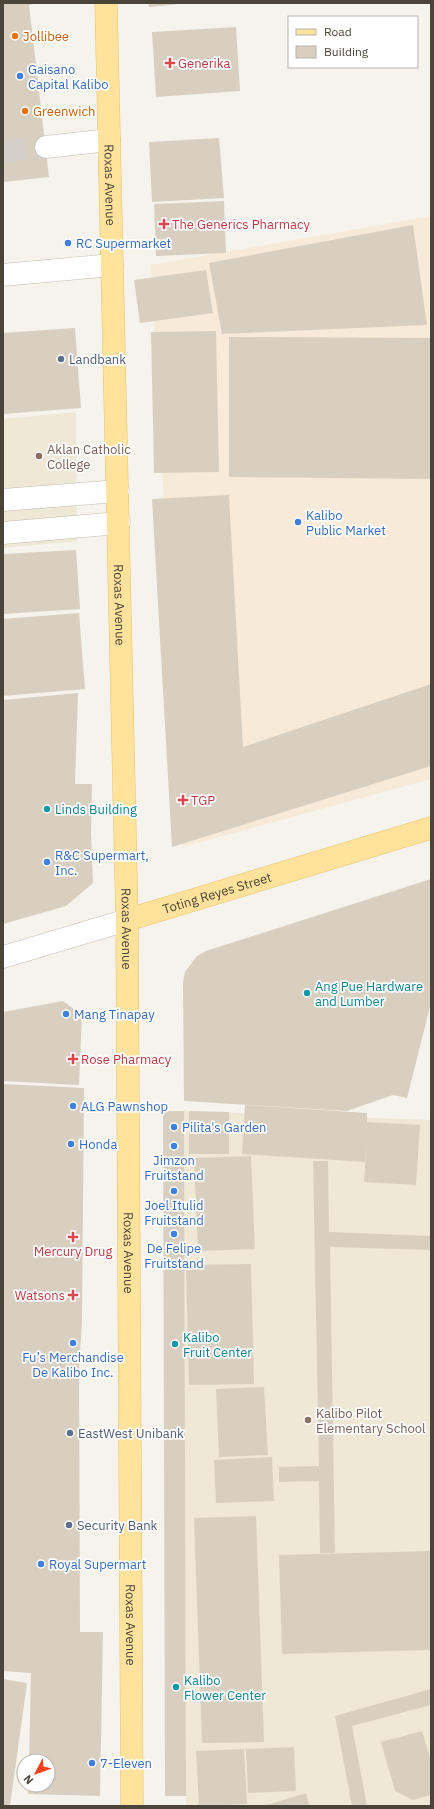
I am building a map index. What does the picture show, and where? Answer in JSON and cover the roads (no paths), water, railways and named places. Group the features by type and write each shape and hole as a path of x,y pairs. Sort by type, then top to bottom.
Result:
{"main road":[{"name":"Roxas Avenue","path":"106,3 127,920 132,1806"},
{"name":"Toting Reyes Street","path":"127,920 431,828"}],"street":[{"path":"46,146 110,140"},
{"path":"3,275 112,265"},
{"path":"3,500 118,492"},
{"path":"3,533 119,523"},
{"name":"Toting Reyes Street","path":"3,957 127,920"}],"tunnel":[{"path":"3,151 46,147"}],"place":[{"name":"Jollibee","path":"15,36"},
{"name":"Generika","path":"170,63"},
{"name":"Gaisano Capital Kalibo","path":"20,76"},
{"name":"Greenwich","path":"25,111"},
{"name":"The Generics Pharmacy","path":"164,224"},
{"name":"RC Supermarket","path":"68,243"},
{"name":"Landbank","path":"61,359"},
{"name":"Aklan Catholic College","path":"39,456"},
{"name":"Kalibo Public Market","path":"298,522"},
{"name":"TGP","path":"183,800"},
{"name":"Linds Building","path":"47,809"},
{"name":"R&C Supermart, Inc.","path":"47,862"},
{"name":"Ang Pue Hardware and Lumber","path":"307,993"},
{"name":"Mang Tinapay","path":"66,1014"},
{"name":"Rose Pharmacy","path":"73,1059"},
{"name":"ALG Pawnshop","path":"73,1106"},
{"name":"Pilita's Garden","path":"174,1127"},
{"name":"Honda","path":"71,1144"},
{"name":"Jimzon Fruitstand","path":"174,1146"},
{"name":"Joel Itulid Fruitstand","path":"174,1191"},
{"name":"De Felipe Fruitstand","path":"174,1234"},
{"name":"Mercury Drug","path":"73,1237"},
{"name":"Watsons","path":"73,1295"},
{"name":"Fu’s Merchandise De Kalibo Inc.","path":"73,1343"},
{"name":"Kalibo Fruit Center","path":"175,1344"},
{"name":"Kalibo Pilot Elementary School","path":"308,1420"},
{"name":"EastWest Unibank","path":"70,1433"},
{"name":"Security Bank","path":"69,1525"},
{"name":"Royal Supermart","path":"41,1564"},
{"name":"Kalibo Flower Center","path":"176,1687"},
{"name":"7-Eleven","path":"92,1763"}]}
